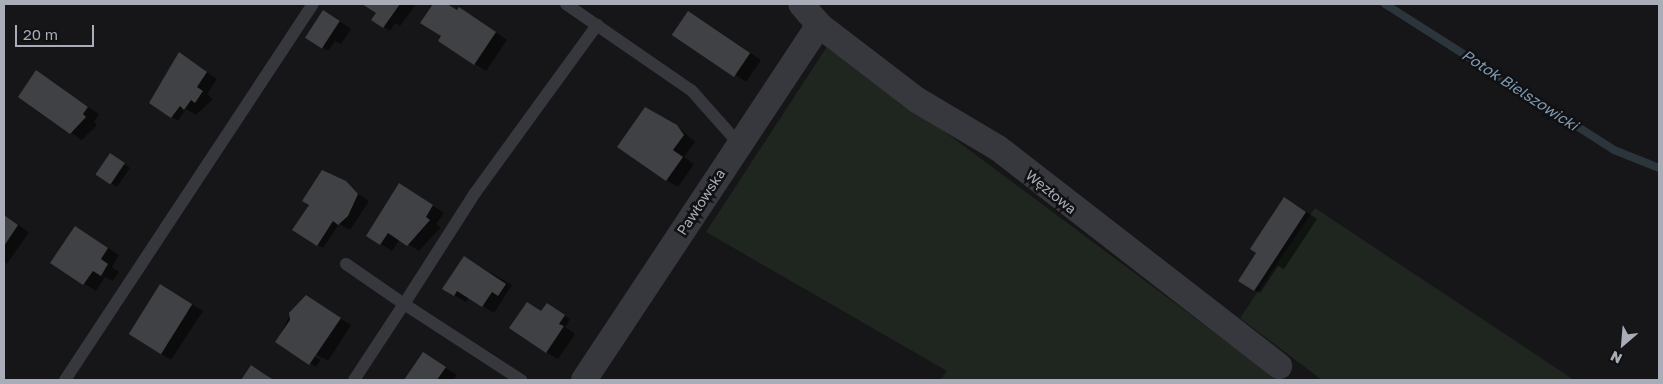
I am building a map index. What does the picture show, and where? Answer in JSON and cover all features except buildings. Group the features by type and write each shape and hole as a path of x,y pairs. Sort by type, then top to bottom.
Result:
{"street":[{"name":"Węzłowa","path":"801,4 819,24 917,100 998,148 1279,366"},
{"name":"Pawłowska","path":"584,380 819,24"}],"lane":[{"path":"65,380 313,4"},
{"path":"566,4 692,91 739,144"},
{"path":"354,380 475,194 597,25"},
{"path":"346,264 521,380"}],"shaded area":[{"path":"828,45 1276,380 940,380 947,371 706,232"},
{"path":"1315,208 1574,380 1322,380 1240,318"}],"waterway":[{"name":"Potok Bielszowicki","path":"1385,4 1614,150 1659,168"}]}
